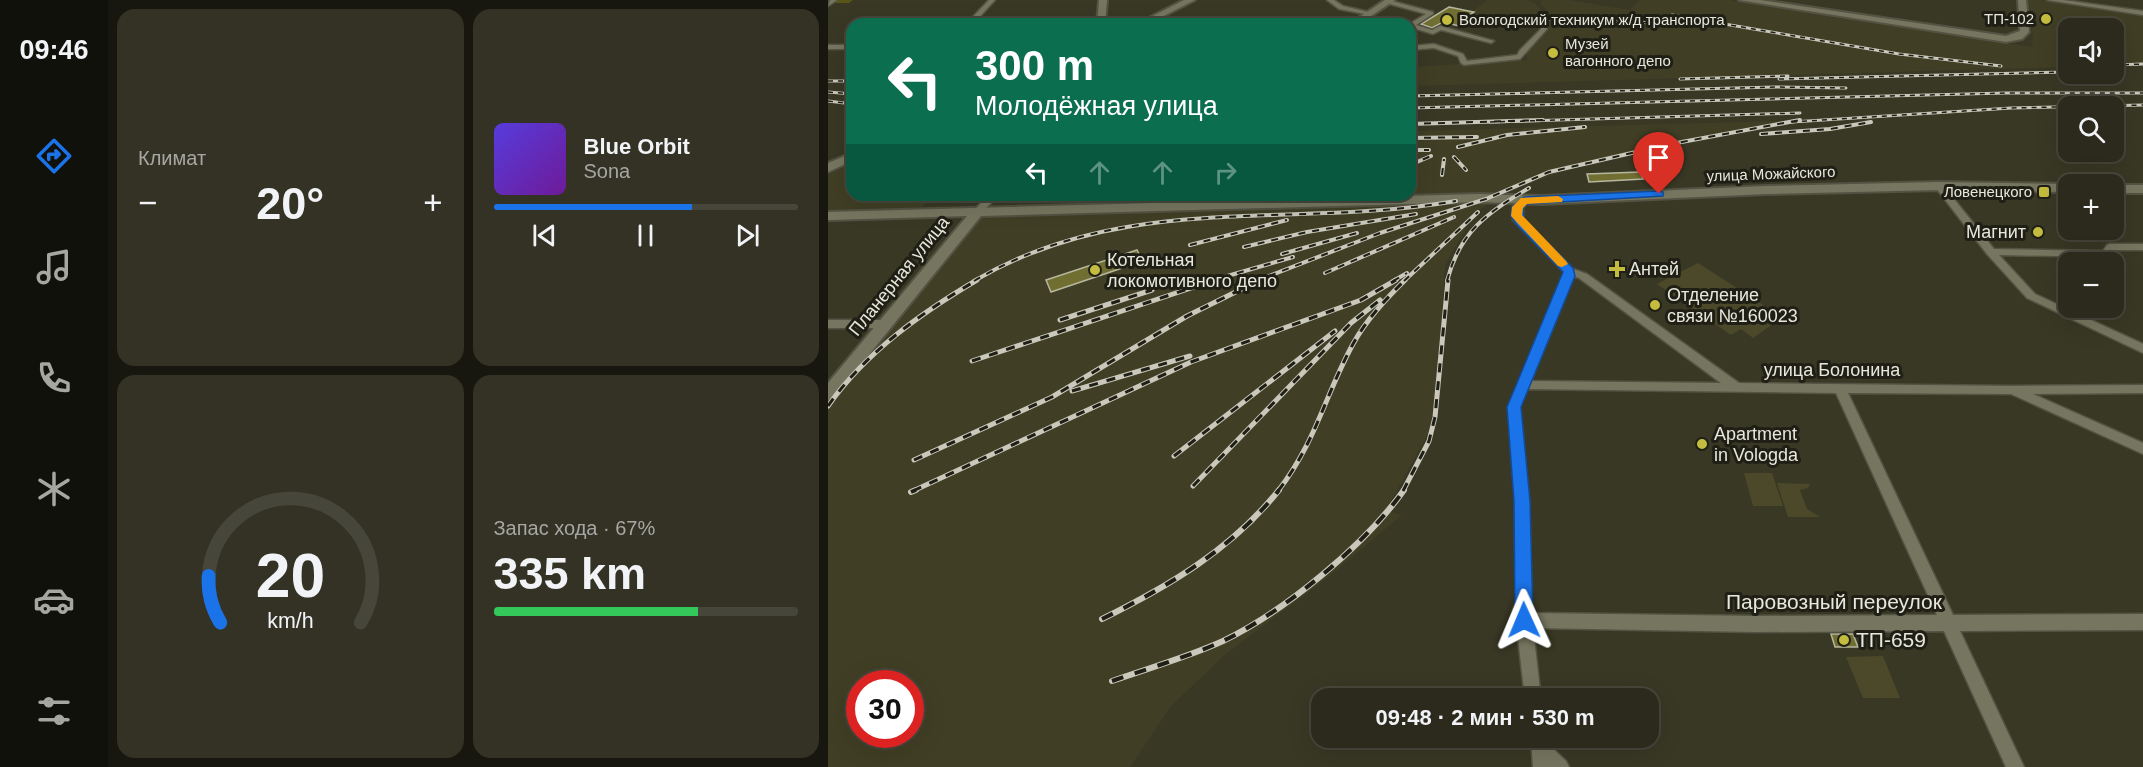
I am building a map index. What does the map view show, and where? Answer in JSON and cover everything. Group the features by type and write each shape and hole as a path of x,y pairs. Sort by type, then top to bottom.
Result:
{"main road":[{"path":"1101,18 1104,0"},
{"path":"1154,18 1191,0"},
{"path":"1743,0 1988,38 2014,39 2025,32 2022,0"},
{"path":"1363,18 1389,1"},
{"name":"улица Можайского","path":"1416,200 1480,198 1524,201 1766,190 1939,186 2058,188"},
{"path":"2124,189 2143,189"},
{"name":"улица Можайского","path":"828,216 1364,201"},
{"name":"Планерная улица","path":"828,394 978,211"}],"street":[{"path":"975,18 992,0"},
{"path":"1330,0 1341,8 1370,14"},
{"path":"2050,0 2143,13"},
{"path":"1389,1 1431,13 1416,22"},
{"path":"1416,48 1438,47 1461,55 1464,63 1520,57 1522,51 1544,28 1543,24"},
{"path":"1416,27 1434,32 1440,28 1491,41"},
{"path":"828,47 846,47"},
{"path":"1939,186 1991,252 2031,296 2143,349"},
{"path":"978,211 988,201"},
{"path":"1524,201 1518,207 1517,218 1569,271 1583,276 1736,387"},
{"path":"1991,252 2107,254 2110,247 2143,247"},
{"path":"1532,688 1524,620 1522,501 1514,407 1569,276 1569,271"},
{"path":"828,324 884,324"},
{"name":"улица Болонина","path":"1522,385 2012,390 2143,389"},
{"path":"1840,388 2015,767"},
{"path":"2012,390 2143,449"},
{"name":"Паровозный переулок","path":"1524,620 1732,624 2143,622"},
{"path":"1541,752 1560,767"}],"shaded area":[{"path":"1487,0 1527,0 1535,3 1544,14 1533,24 1510,23 1503,29 1463,19"},
{"path":"1542,0 1569,0 1630,10 1640,0 1729,0 2032,47 2033,35 2026,0 2042,0 2143,14 2143,65 2124,66 2124,18 2058,18 2058,67 1416,86 1416,67 1527,60 1526,51 1550,23 1549,12 1540,3"},
{"path":"1782,121 1593,161 1529,183 1495,199 1474,214 1445,265 1437,392 1428,434 1386,510 1402,515 1327,578 1227,653 1171,706 1130,767 828,767 828,401 982,215 1222,207 1224,201 1416,201 1416,131"},
{"path":"846,166 846,201 927,201 921,208 828,212 828,175"},
{"path":"1698,263 1771,310 1765,315 1776,322 1753,338 1741,329 1731,335 1657,284"},
{"path":"1744,473 1772,473 1783,506 1753,506"},
{"path":"1777,483 1810,484 1808,488 1800,490 1807,509 1820,517 1788,517"},
{"path":"1883,656 1900,698 1863,698 1846,657"}],"building":[{"name":"Вологодский техникум ж/д транспорта","path":"1449,7 1474,12 1463,19 1473,21 1463,27 1443,22 1432,28 1421,24"},
{"path":"1640,172 1643,179 1589,182 1587,174"},
{"name":"Котельная локомотивного депо","path":"1137,250 1143,261 1051,292 1046,280"},
{"name":"ТП-659","path":"1831,634 1853,634 1858,647 1835,647"}],"waterway":[{"path":"828,0 849,0"}],"railway":[{"path":"1672,15 1899,54 2001,66"},
{"path":"1512,18 1686,24"},
{"path":"2124,65 2143,64"},
{"path":"1779,79 2058,72"},
{"path":"1680,79 1788,76"},
{"path":"828,81 846,81"},
{"path":"1416,96 1776,87 1846,88"},
{"path":"828,92 846,94"},
{"path":"1416,108 2006,93 2143,93"},
{"path":"828,101 846,103"},
{"path":"1792,122 2011,108 2143,105"},
{"path":"1490,122 1800,113"},
{"path":"1416,124 1543,120"},
{"path":"1256,281 1380,233 1486,199 1549,172 1671,144 1800,120"},
{"path":"1761,134 1830,129 1871,122"},
{"path":"1458,147 1507,135 1585,127"},
{"path":"1416,138 1477,137"},
{"path":"1416,150 1429,150"},
{"path":"1416,162 1431,156"},
{"path":"1454,157 1466,170"},
{"path":"1442,175 1444,159"},
{"path":"1447,281 1459,249 1477,225 1500,206 1529,188"},
{"path":"974,281 1032,253 1091,234 1151,223 1394,209 1456,201"},
{"path":"1405,281 1478,212"},
{"path":"1244,247 1307,232 1416,214"},
{"path":"1325,273 1454,217"},
{"path":"1190,245 1287,220"},
{"path":"1282,254 1357,233"},
{"path":"1210,281 1293,257"},
{"path":"1393,281 1407,273"},
{"path":"828,406 859,368 877,351 915,320 977,280"},
{"path":"972,361 1215,280"},
{"path":"914,460 1052,397 1187,316 1260,280"},
{"path":"913,491 1191,362 1361,300 1396,280"},
{"path":"1403,491 1429,441 1435,417 1448,280"},
{"path":"1278,491 1302,455 1358,335 1405,281"},
{"path":"1060,320 1152,290"},
{"path":"1193,486 1351,323 1380,300"},
{"path":"1174,456 1335,331"},
{"path":"1072,391 1190,356"},
{"path":"911,492 916,490"},
{"path":"1102,619 1175,579 1220,548 1261,511 1279,490"},
{"path":"1112,681 1210,647 1272,612 1297,595 1346,554 1388,511 1404,490"}],"slow traffic":[{"path":"1558,199 1524,201 1518,207 1516,216 1562,264"}],"place":[{"name":"ТП-102","path":"2046,19"},
{"name":"Вологодский техникум ж/д транспорта","path":"1447,20"},
{"name":"Музей вагонного депо","path":"1553,53"},
{"name":"Ловенецкого","path":"2044,192"},
{"name":"Магнит","path":"2038,232"},
{"name":"Антей","path":"1617,269"},
{"name":"Котельная локомотивного депо","path":"1095,270"},
{"name":"Отделение связи №160023","path":"1655,305"},
{"name":"Apartment in Vologda","path":"1702,444"},
{"name":"ТП-659","path":"1844,640"}],"route":[{"path":"1524,620 1522,501 1514,407 1569,276 1569,271 1520,222 1516,216 1518,207 1524,201 1659,194"}]}
